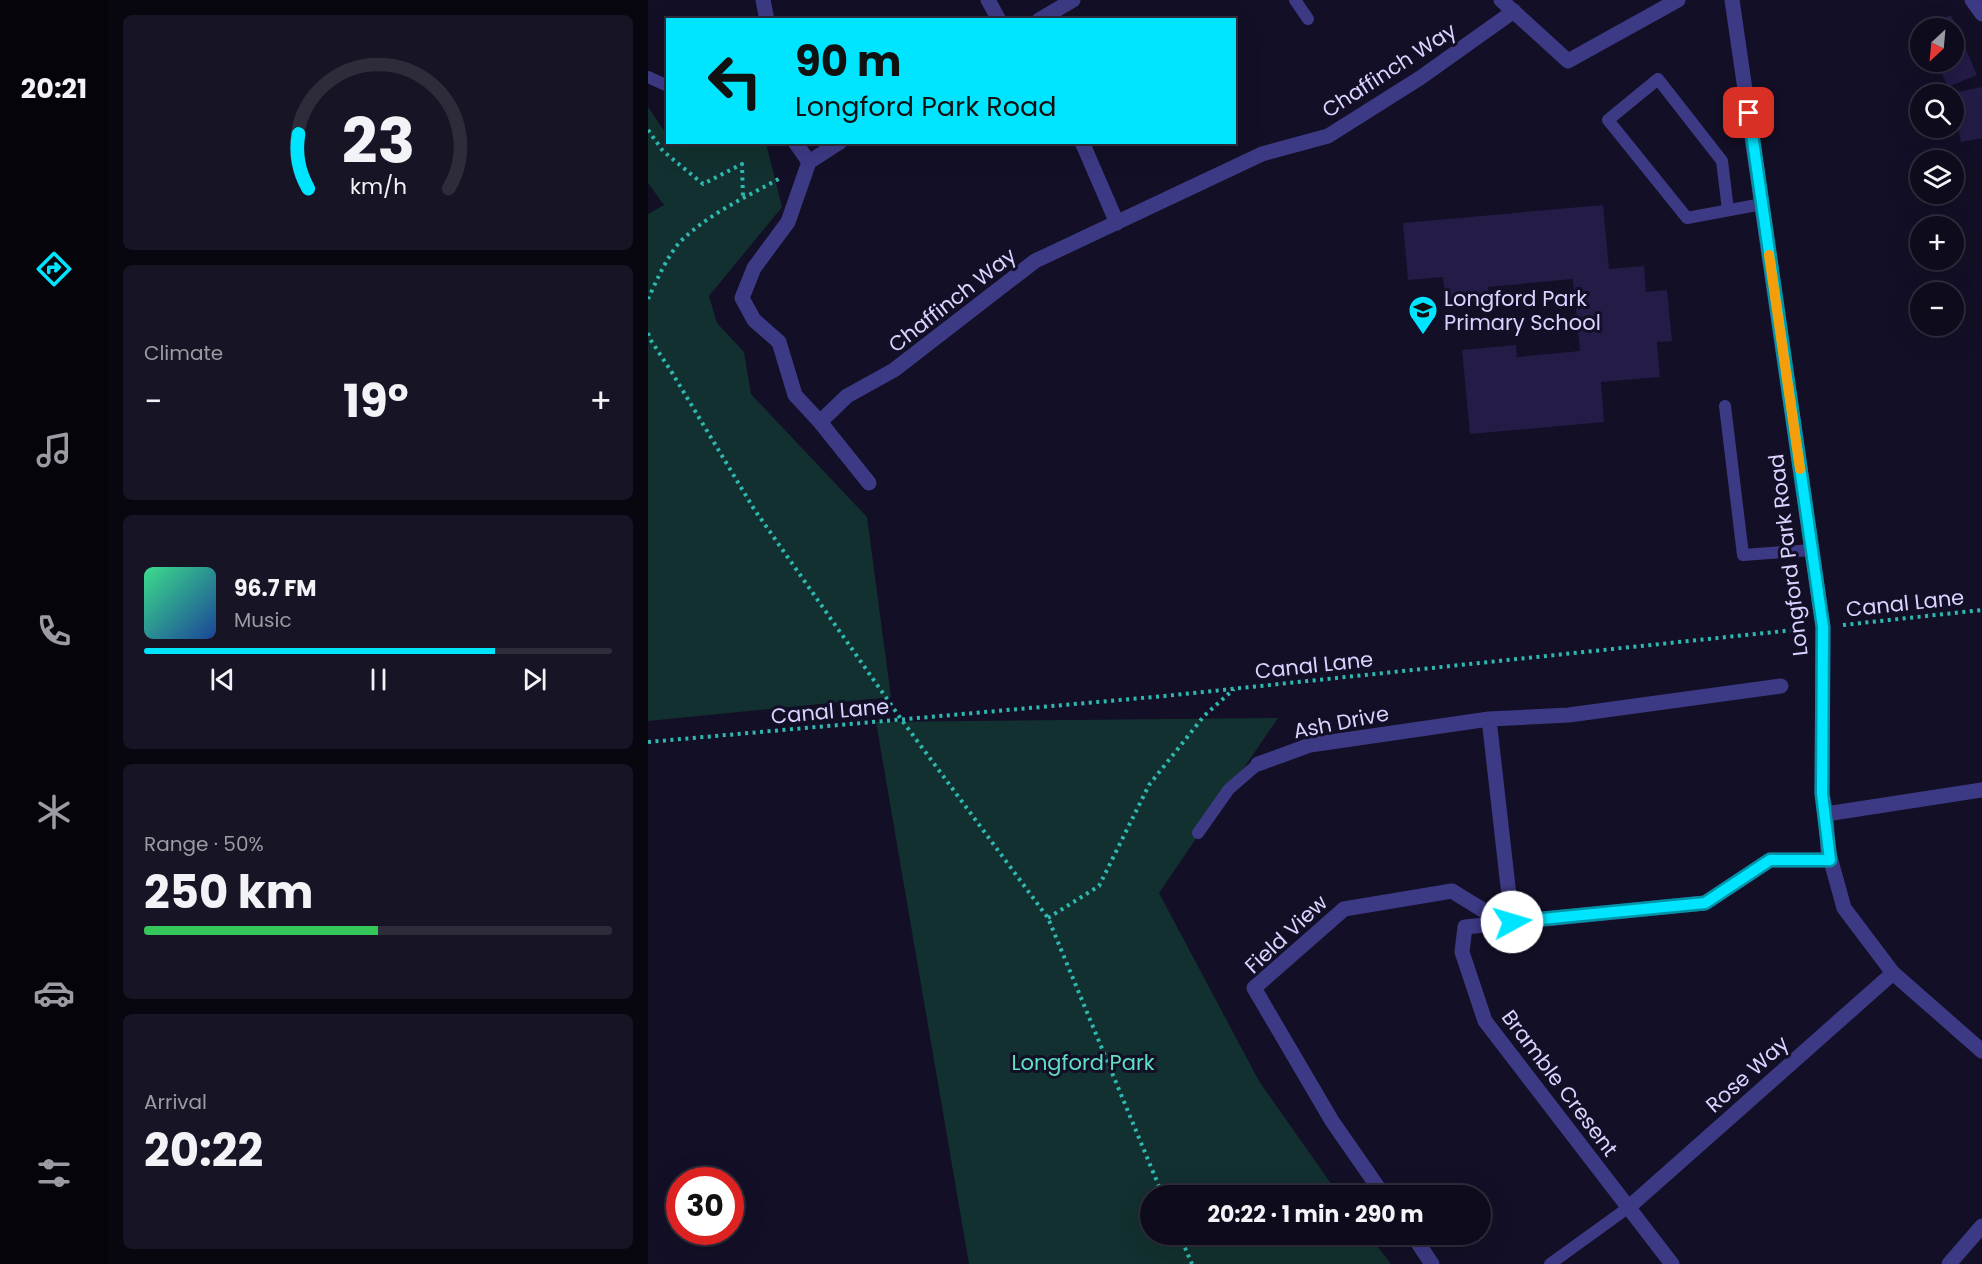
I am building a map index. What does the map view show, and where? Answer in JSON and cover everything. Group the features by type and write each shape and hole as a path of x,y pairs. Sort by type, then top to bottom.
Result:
{"street":[{"path":"763,0 766,18"},
{"path":"988,0 998,18"},
{"path":"1042,18 1073,0"},
{"path":"1501,0 1568,61 1678,0"},
{"name":"Longford Park Road","path":"1732,0 1823,627 1822,794 1830,860 1844,908 1893,973 1982,1051"},
{"path":"1972,0 1982,14"},
{"name":"Chaffinch Way","path":"820,422 847,396 894,370 1035,261 1262,154 1328,136 1420,78 1514,12"},
{"path":"796,144 809,162"},
{"path":"837,144 809,162 788,222 754,268 742,298 754,320 779,342 795,395 869,483"},
{"path":"1083,144 1117,223"},
{"name":"Ash Drive","path":"1258,764 1310,745 1489,719 1569,715 1781,686"},
{"path":"1489,719 1508,922"},
{"path":"1826,814 1982,790"},
{"name":"Bramble Cresent","path":"1672,1264 1485,1021 1462,952 1465,927 1705,903 1770,860 1830,860"},
{"name":"Field View","path":"1376,1185 1332,1121 1254,988 1344,909 1452,891 1508,922"},
{"name":"Rose Way","path":"1629,1207 1893,973"},
{"path":"1949,1264 1982,1226"},
{"path":"1419,1245 1432,1264"}],"lane":[{"path":"1295,0 1308,19"},
{"path":"648,77 666,85"},
{"path":"1728,210 1722,161 1658,79 1608,120 1687,218 1762,204"},
{"path":"1725,406 1743,555 1812,550"},
{"name":"Ash Drive","path":"1198,833 1229,789 1258,764"},
{"path":"1550,1264 1629,1207"}],"path":[{"path":"648,130 663,151 703,184 742,164 743,199"},
{"path":"648,299 656,281 679,244 711,215 809,162"},
{"path":"648,333 754,508 901,720 1048,918 1158,1185"},
{"name":"Canal Lane","path":"648,742 1233,689 1982,610"},
{"path":"1048,918 1099,886 1149,785 1204,716 1233,689"},
{"path":"1184,1245 1192,1264"}],"green space":[{"path":"648,107 666,134 666,144 766,144 782,207 709,296 717,323 744,352 751,394 867,517 891,697 648,721 648,214 664,205 648,183"},
{"name":"Longford Park","path":"1278,718 1159,893 1259,1081 1332,1185 1140,1185 1140,1245 1377,1245 1391,1264 969,1264 876,722"}],"building":[{"path":"1964,45 1977,75 1955,84 1947,84 1941,72 1964,72"},
{"path":"1982,87 1982,138 1961,142 1960,138 1964,138 1964,91"},
{"path":"1603,205 1609,269 1644,266 1646,292 1667,290 1672,341 1657,342 1660,377 1601,382 1604,422 1470,434 1462,350 1516,345 1517,357 1580,351 1573,279 1488,287 1490,301 1446,305 1443,277 1408,280 1403,223"}],"slow traffic":[{"path":"1769,255 1800,469"}],"place":[{"name":"Longford Park Primary School","path":"1423,336"}],"route":[{"path":"1512,922 1705,903 1770,860 1830,860 1822,794 1823,627 1749,113"}]}
